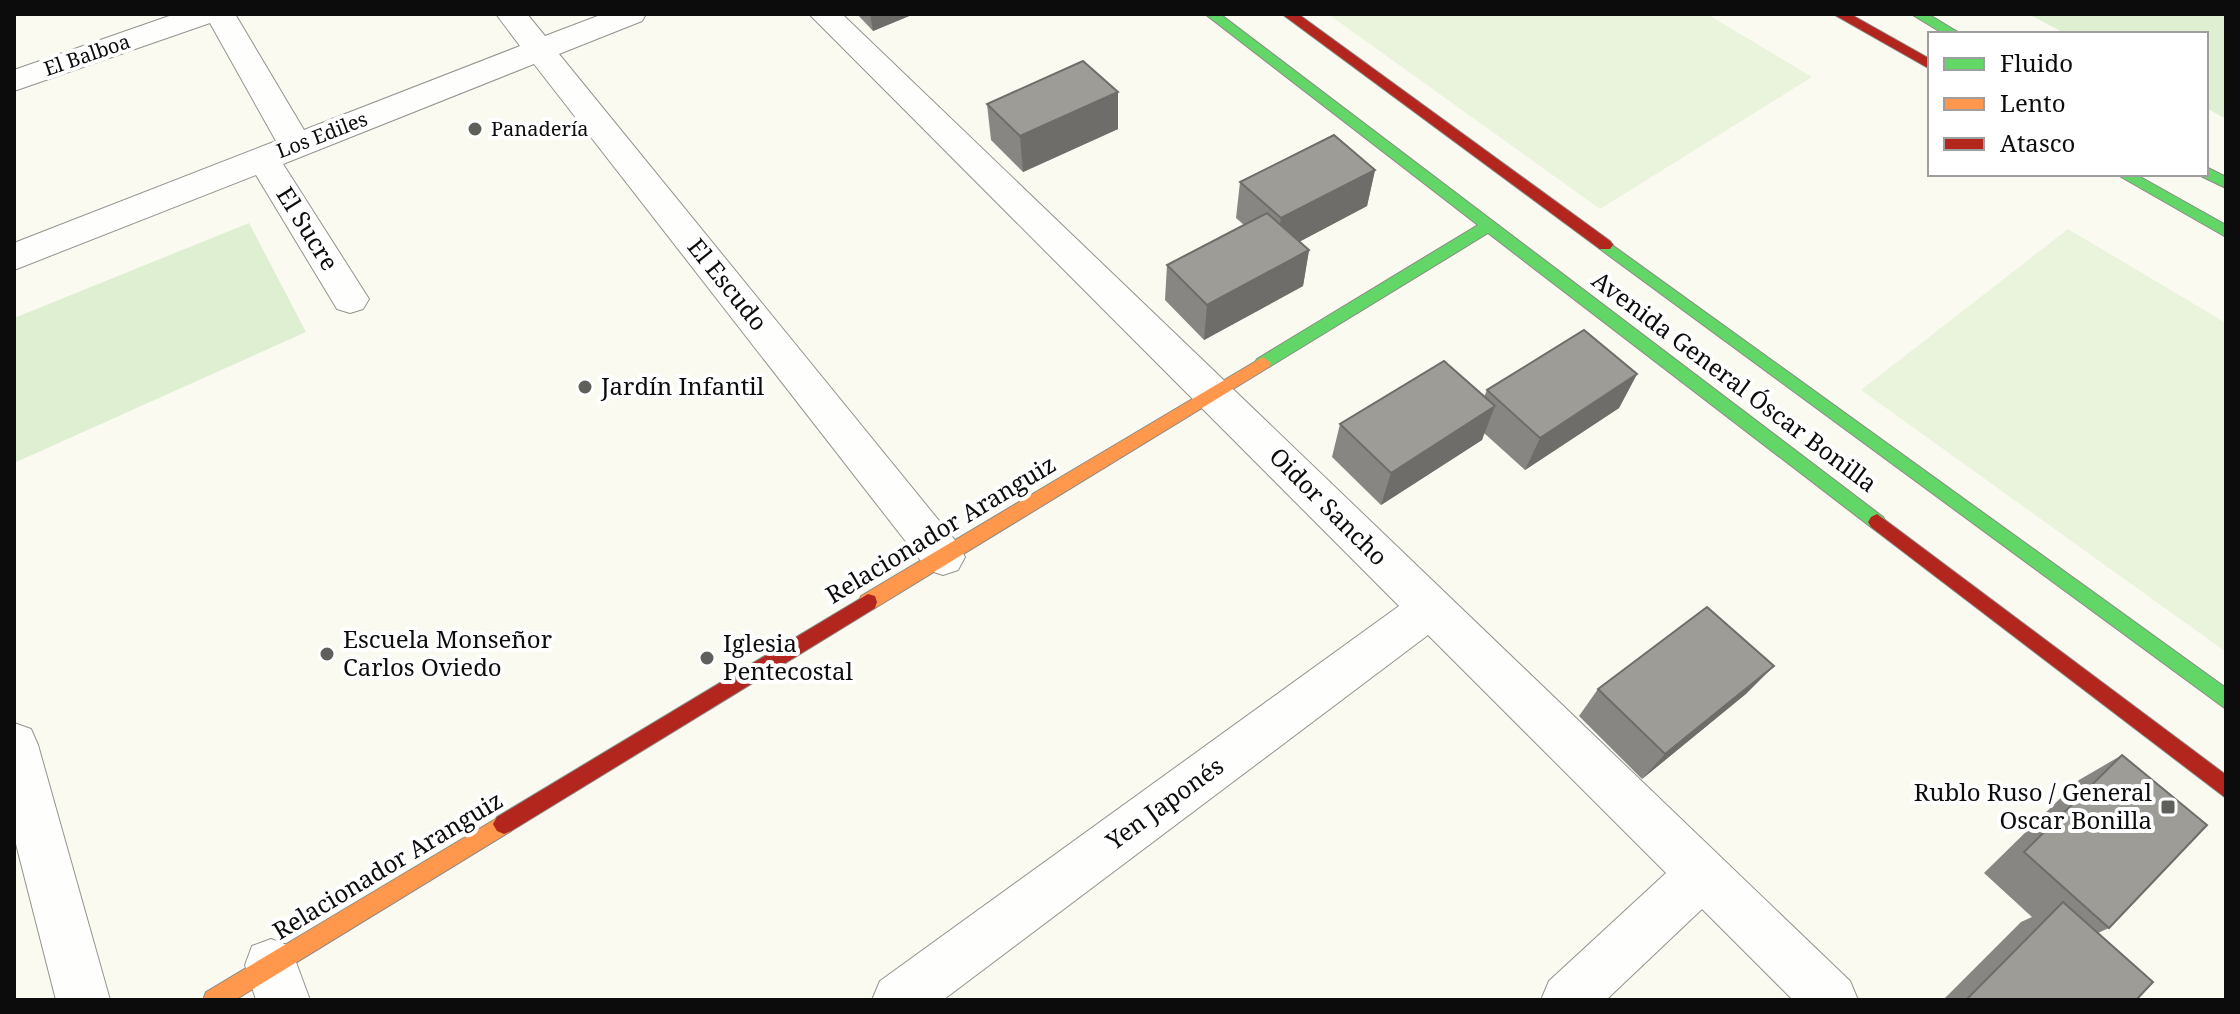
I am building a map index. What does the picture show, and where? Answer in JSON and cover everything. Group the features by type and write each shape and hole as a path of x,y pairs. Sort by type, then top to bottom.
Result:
{"main road":[{"name":"Avenida General Óscar Bonilla","path":"1212,14 2226,788"},
{"name":"Avenida General Óscar Bonilla","path":"1289,14 2226,700"},
{"path":"1840,14 1928,64"},
{"path":"1918,14 1950,32"},
{"path":"2208,173 2226,183"},
{"path":"2127,176 2226,232"},
{"name":"Relacionador Aranguiz","path":"214,1000 277,983 943,557 1489,225"}],"street":[{"name":"El Balboa","path":"14,81 205,14"},
{"path":"220,14 296,146"},
{"name":"El Escudo","path":"511,14 943,557"},
{"name":"Los Ediles","path":"14,257 631,14"},
{"name":"Oidor Sancho","path":"824,14 1831,1000"},
{"name":"El Sucre","path":"263,159 350,299"},
{"name":"Yen Japonés","path":"899,1000 1431,608"},
{"path":"14,747 83,1000"},
{"path":"1568,1000 1702,874"}],"green space":[{"path":"1328,14 1707,14 1812,77 1600,209"},
{"path":"2028,14 2226,14 2226,119 2208,109 2208,32 2062,32"},
{"path":"249,223 306,332 14,463 14,318"},
{"path":"2068,229 2226,323 2226,652 1861,390"}],"building":[{"path":"1083,61 1118,92 1020,136 987,104"},
{"path":"1334,135 1375,170 1281,218 1240,182"},
{"path":"1267,213 1309,250 1207,305 1167,265"},
{"path":"1584,330 1637,374 1540,438 1487,390"},
{"path":"1444,361 1495,406 1391,473 1340,424"},
{"path":"1707,607 1774,666 1665,754 1598,689"},
{"path":"2122,755 2207,825 2109,928 2024,852"},
{"path":"2063,902 2153,982 2136,1000 1966,1000"}],"traffic: fast":[{"path":"1212,14 1877,522"},
{"path":"1918,14 1950,32"},
{"path":"2208,173 2226,183"},
{"path":"2127,176 2226,232"},
{"path":"1263,363 1489,225"},
{"path":"1605,245 2226,700"}],"traffic: slow":[{"path":"868,602 1263,363"},
{"path":"214,1000 504,824"}],"traffic: jam":[{"path":"1289,14 1605,245"},
{"path":"1840,14 1928,64"},
{"path":"1877,522 2226,788"},
{"path":"504,824 868,602"}],"place":[{"name":"Panadería","path":"475,129"},
{"name":"Jardín Infantil","path":"585,387"},
{"name":"Escuela Monseñor Carlos Oviedo","path":"327,654"},
{"name":"Iglesia Pentecostal","path":"707,658"},
{"name":"Rublo Ruso / General Oscar Bonilla","path":"2168,807"}]}
